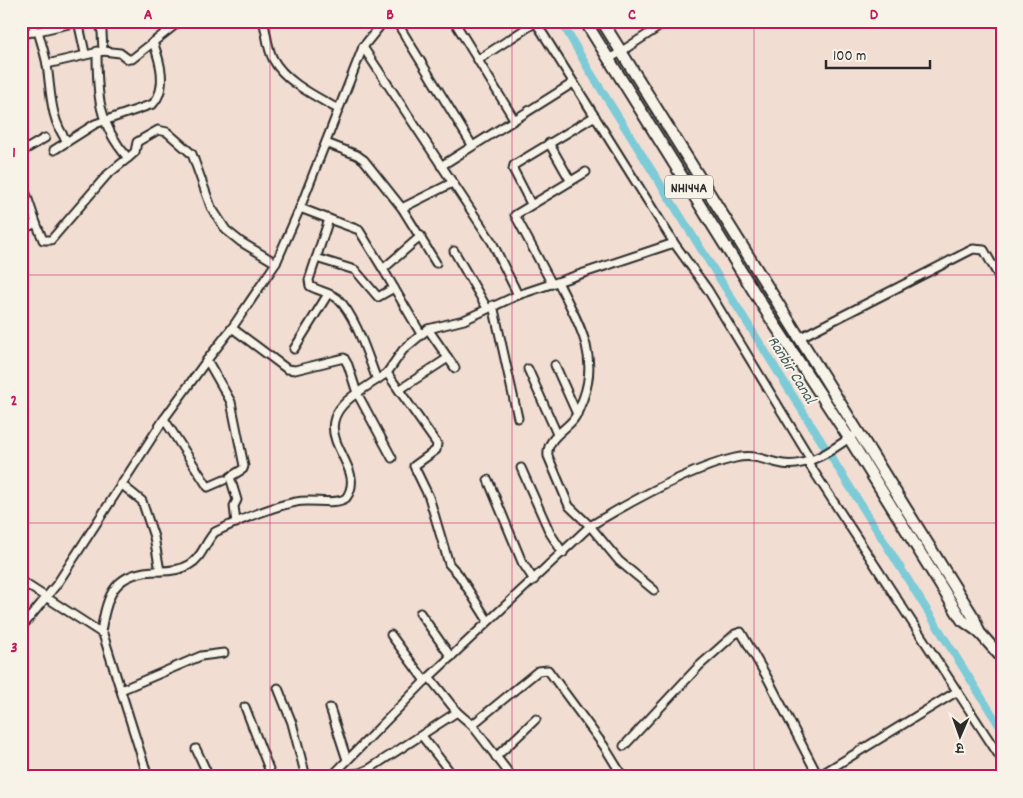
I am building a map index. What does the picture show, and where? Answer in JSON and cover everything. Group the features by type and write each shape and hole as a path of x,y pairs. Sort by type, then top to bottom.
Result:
{"highway":[{"name":"NH144A","path":"585,21 771,319 854,435 974,618 979,632 1002,658"},
{"path":"602,21 726,216 799,338"},
{"name":"NH144A","path":"799,338 854,435"}],"street":[{"path":"32,21 47,64 55,118 60,131 67,140"},
{"path":"99,21 102,36 97,90 104,121 115,143 128,158"},
{"path":"47,64 85,53 100,51 120,52 130,59 180,21"},
{"path":"263,21 273,59 281,69 309,92 338,109"},
{"path":"21,628 45,596 57,584 164,419 232,328 276,263 326,143 362,46 384,21"},
{"path":"396,21 472,145"},
{"path":"454,21 514,119"},
{"path":"608,60 668,21"},
{"path":"21,34 78,22 85,53"},
{"path":"478,60 536,22 674,243 708,290 809,461 956,692 1002,760"},
{"path":"54,150 67,140 104,121 148,107 157,99 161,87 160,68 153,42"},
{"path":"362,46 496,249 518,295"},
{"path":"441,166 574,83"},
{"path":"531,204 513,167 595,116"},
{"path":"21,179 43,240 51,240 107,175 135,152 137,142 158,130 167,132 192,154 211,207 226,230 241,242 276,263"},
{"path":"21,152 45,138"},
{"path":"326,143 357,155 364,160 402,208 436,263"},
{"path":"549,143 570,180"},
{"path":"586,172 516,213 515,217 555,283 583,335 590,358 588,384 577,414 556,434 548,449 548,456 569,506 590,526 619,561 654,590"},
{"path":"402,208 452,183"},
{"path":"300,208 359,230 421,334"},
{"path":"329,219 309,283 312,288 339,300 350,317 377,380"},
{"path":"21,230 36,223"},
{"path":"383,269 421,236"},
{"path":"148,777 101,632 105,607 111,593 119,583 137,572 160,571 188,566 198,558 215,532 236,523 297,501 338,501 346,498 352,489 352,479 332,431 340,410 345,402 386,373 403,350 428,329 464,320 490,306 518,295 674,243"},
{"path":"799,338 973,249 984,250 1002,282"},
{"path":"454,251 490,306 518,418"},
{"path":"316,258 355,270 378,297 394,288"},
{"path":"294,349 328,294"},
{"path":"232,328 287,369 295,370 344,358 357,393 392,458"},
{"path":"428,329 455,368"},
{"path":"399,390 448,358"},
{"path":"207,360 231,402 244,466 243,470 230,477 237,500 234,506 236,523"},
{"path":"555,364 577,414"},
{"path":"528,369 556,434"},
{"path":"386,373 437,444 436,450 414,463 414,466 429,497 449,564 459,575 488,621"},
{"path":"164,419 208,487 224,480"},
{"path":"331,777 427,679 590,526 619,508 700,470 735,458 752,455 785,464 809,461 854,435"},
{"path":"521,468 550,533 563,553"},
{"path":"488,480 522,562 534,580"},
{"path":"121,484 142,501 154,537 160,571"},
{"path":"21,581 101,632"},
{"path":"420,613 452,657"},
{"path":"624,746 699,666 735,634 741,632 768,679 817,776 956,692"},
{"path":"391,635 456,712 472,725 512,777"},
{"path":"121,690 202,656 224,653"},
{"path":"472,725 538,671 548,670 604,746 623,777"},
{"path":"278,688 292,723 306,777"},
{"path":"245,708 272,777"},
{"path":"330,708 347,760"},
{"path":"340,768 347,776 365,771 422,736 456,712"},
{"path":"496,757 536,719"},
{"path":"422,736 454,777"},
{"path":"196,749 209,777"}],"waterway":[{"name":"Ranbir Canal","path":"561,21 589,70 1002,730"}]}
